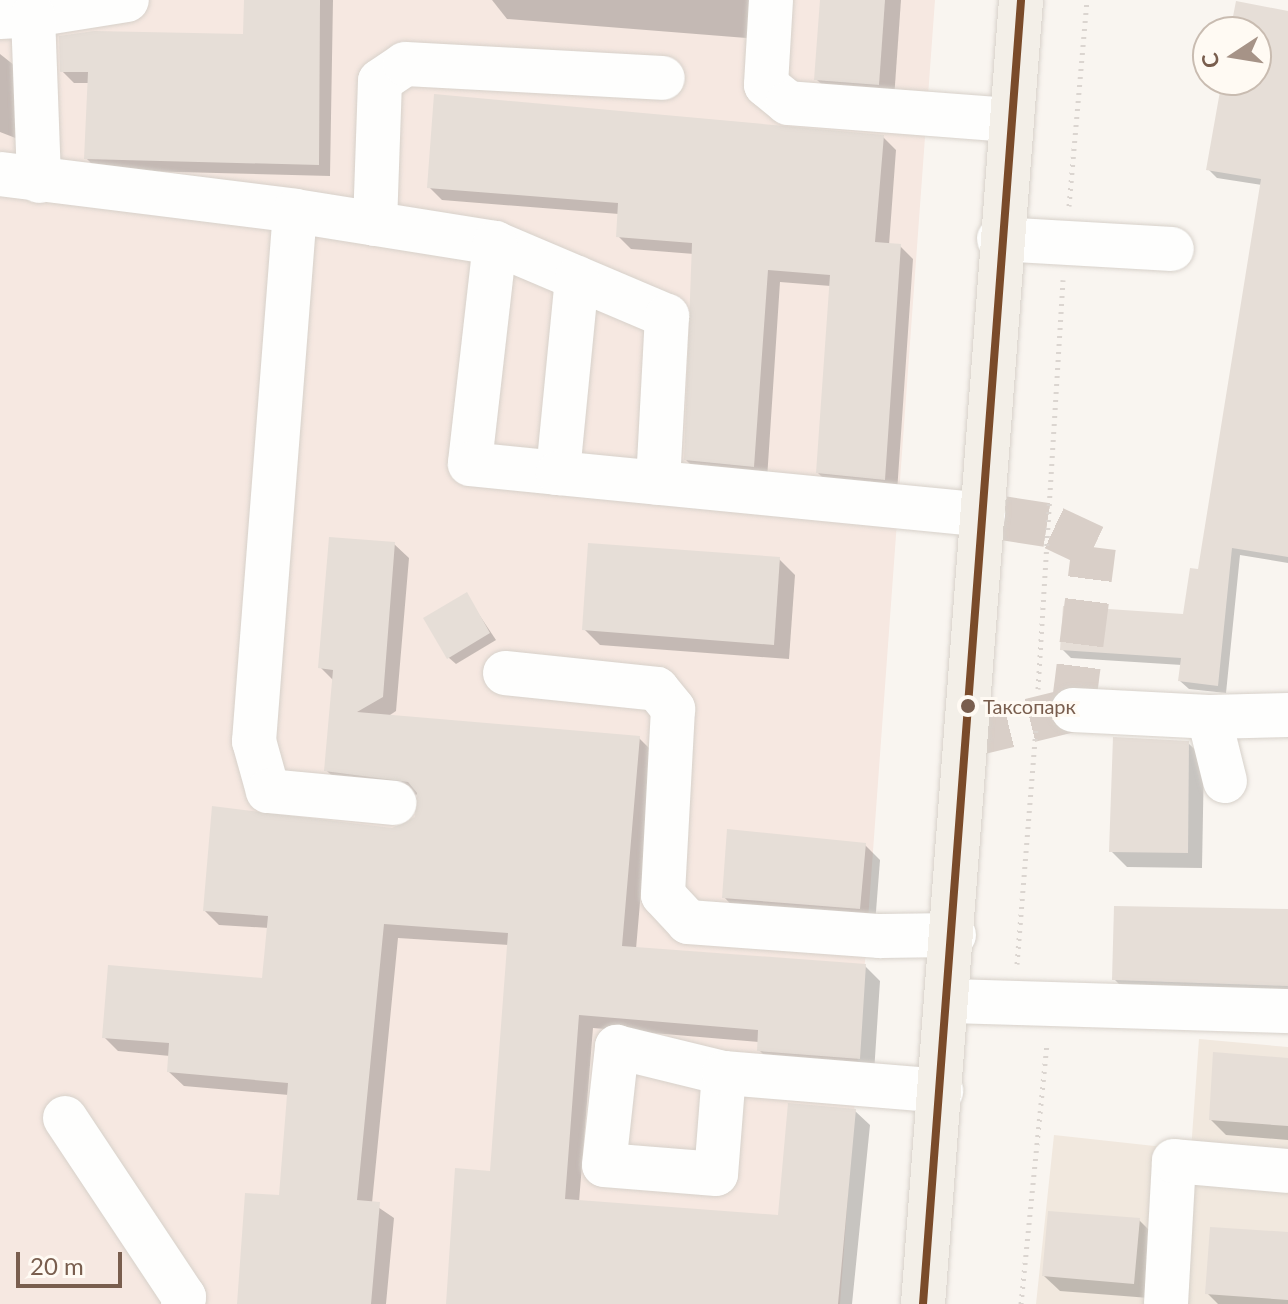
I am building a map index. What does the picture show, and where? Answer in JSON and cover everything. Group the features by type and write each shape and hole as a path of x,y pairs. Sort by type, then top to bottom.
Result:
{"main road":[{"path":"923,1304 954,935 999,239 1021,0"}],"lane":[{"path":"127,0 17,16 19,178 295,211 495,243 667,316 658,483"},
{"path":"771,0 766,85 788,103 1010,120"},
{"path":"375,224 380,81 405,64 663,78"},
{"path":"295,211 254,741 268,791 394,803"},
{"path":"999,239 1172,249"},
{"path":"495,243 470,464 983,515"},
{"path":"558,473 577,278"},
{"path":"505,673 657,689 673,709 663,895 688,922 880,936 954,935"},
{"path":"1049,708 1209,717 1288,715"},
{"path":"1209,717 1225,781"},
{"path":"948,1001 1288,1011"},
{"path":"724,1073 941,1091"},
{"path":"65,1118 184,1297 183,1304"},
{"path":"1166,1304 1174,1161 1288,1171"}],"path":[{"path":"1021,1304 1049,708 1047,525"}],"shaded area":[{"path":"0,0 935,0 840,1304 0,1304"},
{"path":"1199,1039 1288,1047 1288,1304 1036,1304 1054,1135 1191,1150"}],"building":[{"path":"244,0 320,0 319,165 84,159 88,72 60,72 59,36 94,31 243,34"},
{"path":"820,0 885,0 879,85 814,80"},
{"path":"1236,1 1288,11 1288,557 1232,548 1218,686 1178,681 1181,658 1060,650 1063,606 1183,614 1190,568 1198,569 1261,179 1206,170 1219,96 1272,96 1272,16 1233,16"},
{"path":"434,94 884,135 875,242 901,244 885,480 816,473 830,275 768,270 754,467 684,460 692,243 616,237 618,203 427,188"},
{"path":"329,537 395,542 383,697 357,712 640,736 622,946 866,964 860,1059 757,1051 758,1030 579,1015 565,1199 778,1215 788,1103 856,1109 838,1304 446,1304 455,1168 490,1171 508,933 384,924 357,1200 380,1202 371,1304 237,1304 245,1193 279,1195 288,1083 167,1072 169,1043 102,1038 108,965 262,978 268,916 203,911 212,806 392,828 415,817 417,793 408,782 324,771 333,670 318,668"},
{"path":"588,543 780,557 774,645 582,630"},
{"path":"467,592 490,633 447,659 423,618"},
{"path":"1113,737 1189,741 1188,853 1109,852"},
{"path":"727,829 866,843 860,909 722,898"},
{"path":"1114,906 1288,909 1288,986 1112,980"},
{"path":"1213,1052 1288,1058 1288,1126 1209,1120"},
{"path":"1048,1211 1140,1218 1134,1284 1042,1276"},
{"path":"1210,1227 1288,1232 1288,1300 1205,1294"}],"tunnel":[{"path":"966,736 1073,710 1094,547 1047,525 983,515"}],"transit line":[{"path":"923,1304 1021,0"}],"place":[{"name":"Таксопарк","path":"968,706"}]}
